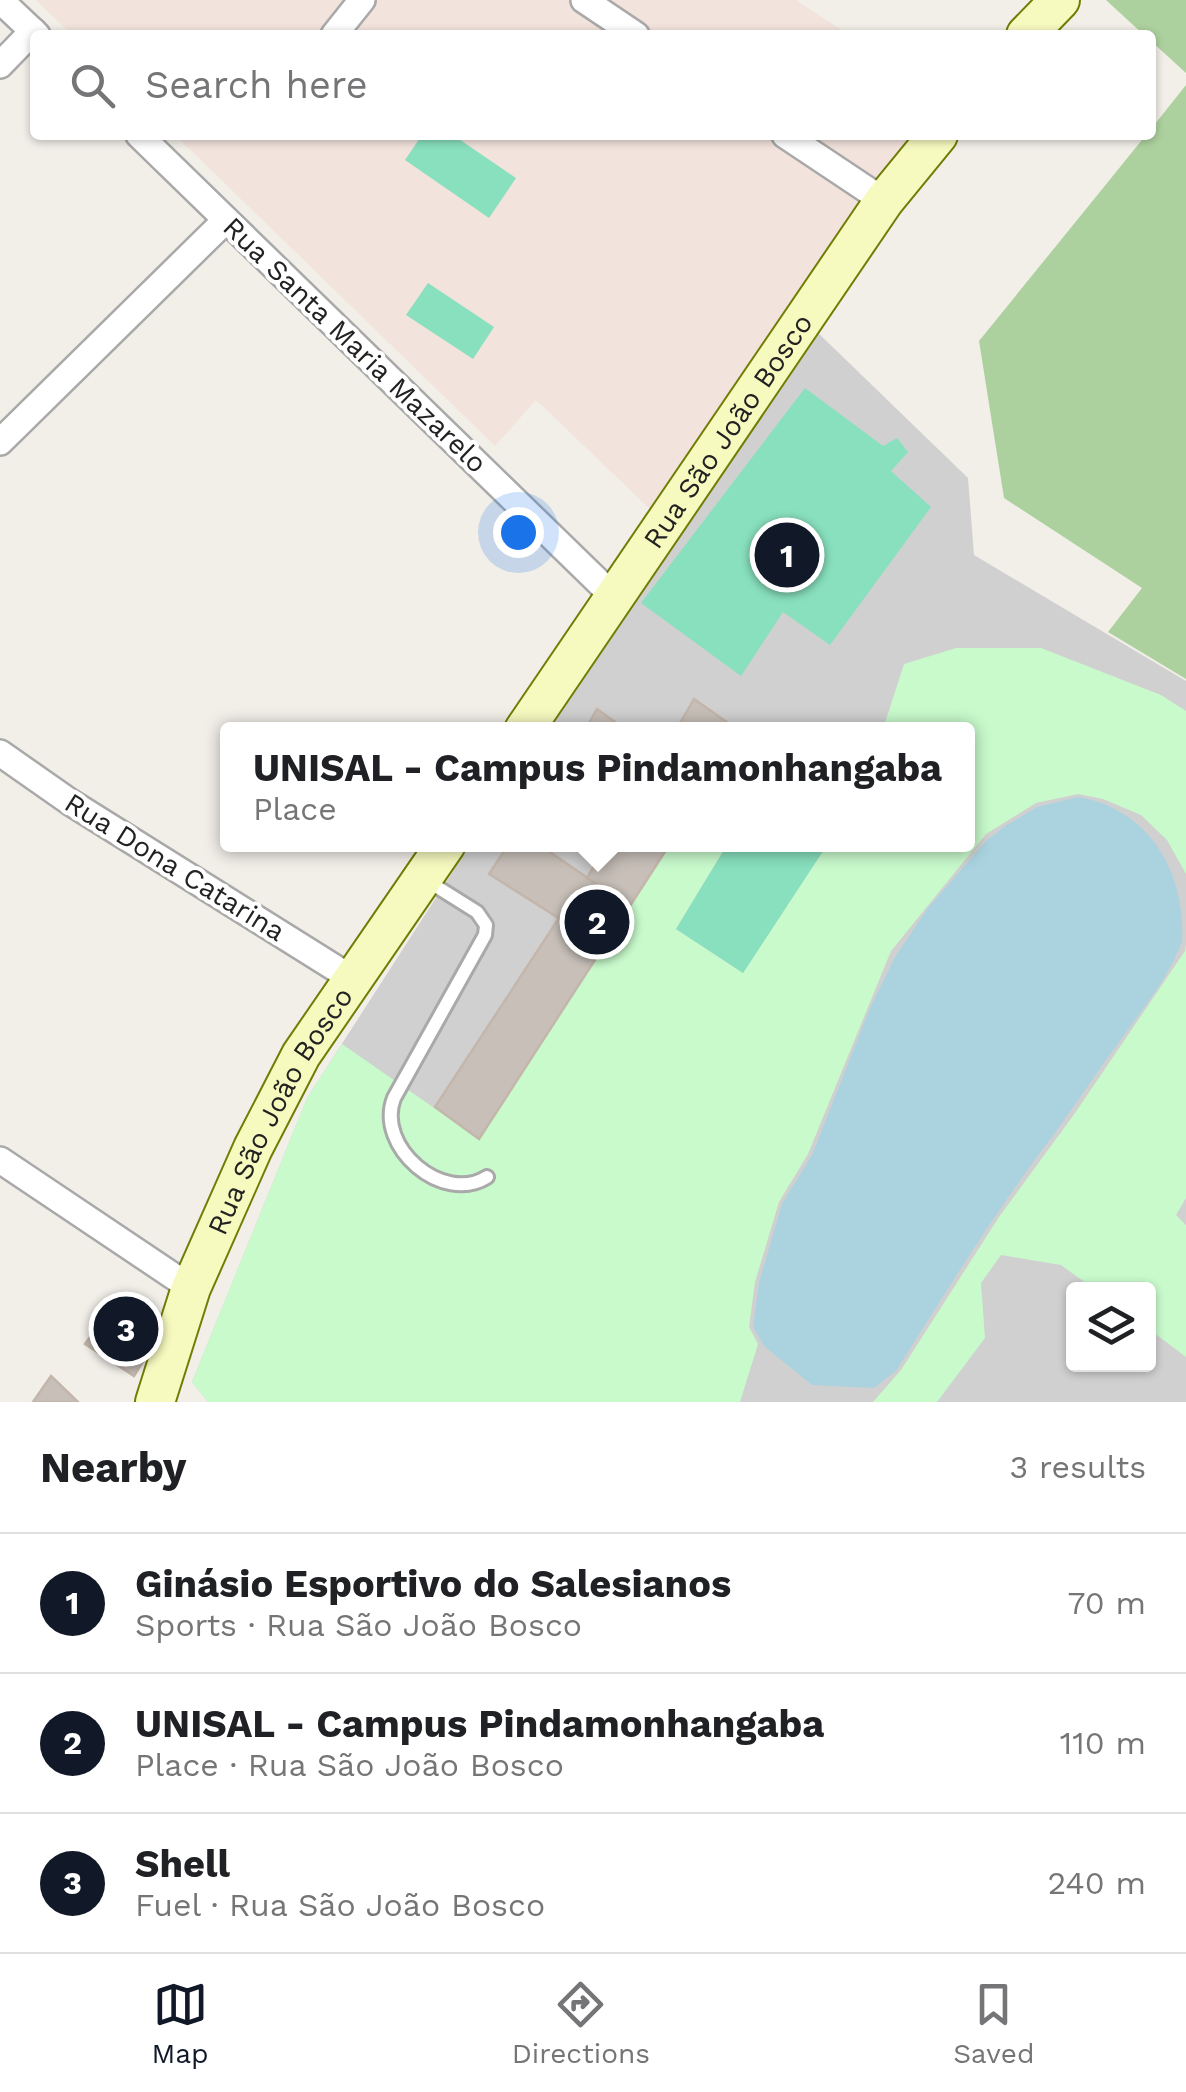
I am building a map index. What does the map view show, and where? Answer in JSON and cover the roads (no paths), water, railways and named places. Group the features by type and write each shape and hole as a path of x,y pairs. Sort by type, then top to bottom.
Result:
{"main road":[{"path":"1031,30 1060,0"},
{"name":"Rua São João Bosco","path":"529,722 884,201 934,140"},
{"name":"Rua São João Bosco","path":"155,1402 191,1288 253,1148 300,1055 441,852"}],"street":[{"path":"0,0 32,30"},
{"path":"338,30 362,0"},
{"path":"584,0 629,30"},
{"path":"0,65 30,38"},
{"name":"Rua Santa Maria Mazarelo","path":"144,140 614,597"},
{"path":"793,140 884,201"},
{"path":"0,442 226,220"},
{"name":"Rua Dona Catarina","path":"0,753 70,802 351,978"},
{"path":"0,1160 191,1288"}],"lane":[{"path":"424,878 477,912 486,924 485,935 394,1098 391,1122 407,1155 420,1170 461,1186 475,1185 487,1177"}],"water":[{"path":"1078,797 1123,814 1157,845 1177,889 1182,941 1177,954 991,1223 896,1371 874,1388 812,1385 764,1346 753,1327 759,1282 782,1204 812,1155 870,1008 895,957 928,908 986,841 1037,807"}],"place":[{"name":"Ginásio Esportivo do Salesianos","path":"787,555"},
{"name":"UNISAL - Campus Pindamonhangaba","path":"597,922"},
{"name":"Shell","path":"126,1329"}]}
